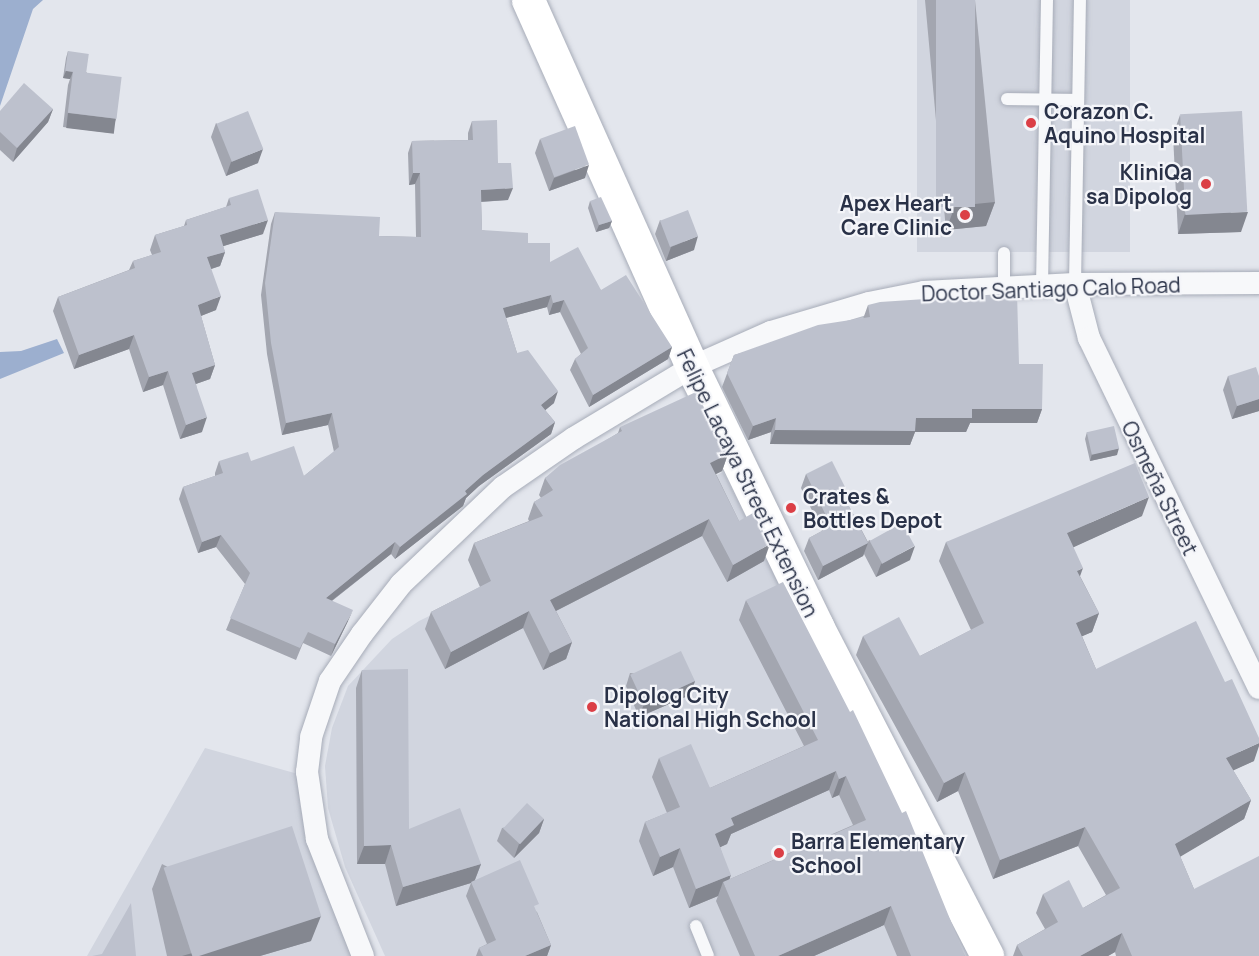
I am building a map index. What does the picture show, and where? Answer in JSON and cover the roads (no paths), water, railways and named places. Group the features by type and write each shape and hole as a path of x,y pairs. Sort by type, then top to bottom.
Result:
{"main road":[{"name":"Felipe Lacaya Street Extension","path":"528,0 692,367 817,626 987,956"}],"street":[{"name":"Doctor Santiago Calo Road","path":"363,956 317,839 310,806 307,772 311,737 330,681 401,585 502,487 574,438 692,367 771,332 869,303 924,292 1075,284 1259,283"},
{"name":"Osmeña Street","path":"1075,284 1089,338 1259,687"}],"lane":[{"path":"1042,286 1047,0"},
{"path":"1075,284 1080,0"},
{"path":"1007,99 1078,100"},
{"path":"1004,253 1004,288"},
{"path":"696,926 708,956"}],"water":[{"path":"0,0 43,0 33,9 0,106"},
{"path":"57,339 64,353 0,379 0,352 21,351"}],"place":[{"name":"Corazon C. Aquino Hospital","path":"1031,123"},
{"name":"KliniQa sa Dipolog","path":"1206,184"},
{"name":"Apex Heart Care Clinic","path":"965,215"},
{"name":"Crates & Bottles Depot","path":"791,508"},
{"name":"Dipolog City National High School","path":"592,707"},
{"name":"Barra Elementary School","path":"779,853"}]}
